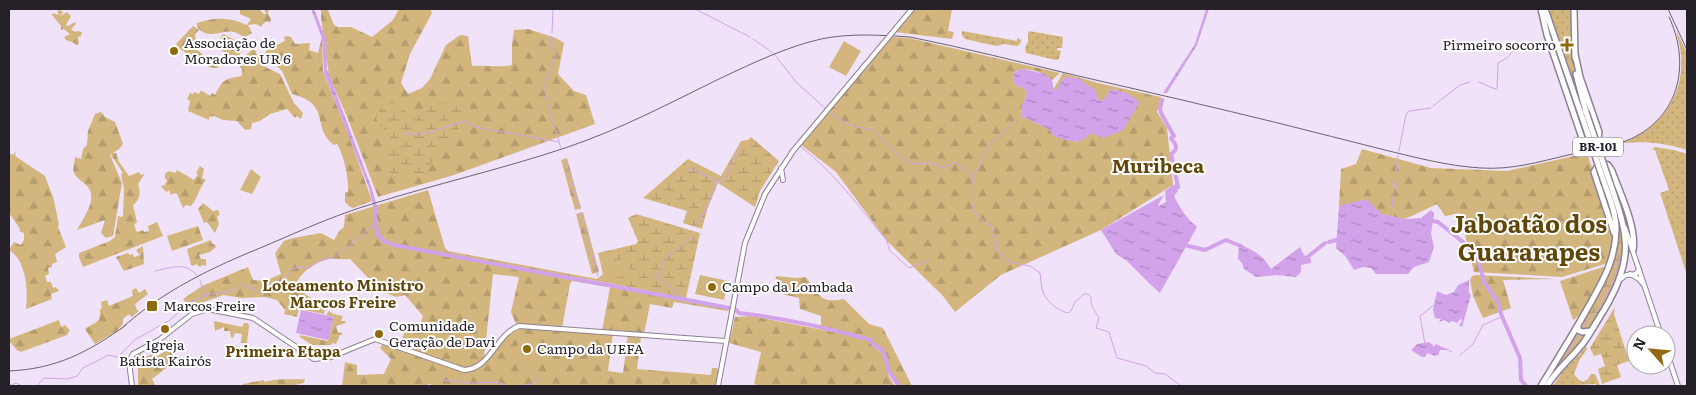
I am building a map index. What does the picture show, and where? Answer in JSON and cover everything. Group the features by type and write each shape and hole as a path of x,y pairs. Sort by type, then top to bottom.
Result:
{"highway":[{"path":"1541,9 1545,28 1582,138 1588,143 1595,142 1599,132 1580,77 1575,54"},
{"name":"BR-101","path":"1546,9 1571,84 1623,220 1626,244 1621,279 1591,331 1580,346 1557,370 1547,386"},
{"name":"BR-101","path":"1574,9 1575,54 1583,113"},
{"path":"1562,77 1571,84"},
{"path":"1615,246 1613,230 1594,172 1597,167 1604,164 1608,165 1612,171 1634,234 1633,250"},
{"name":"BR-101","path":"1541,386 1607,275 1615,246 1616,229 1608,184"},
{"path":"1579,324 1578,330 1582,332 1591,331"}],"main road":[{"path":"718,386 745,243 765,194 799,143 912,9"},
{"path":"781,168 783,180"},
{"name":"BR-101","path":"1623,220 1658,325"},
{"path":"1621,279 1630,274 1636,274 1640,269"},
{"name":"BR-101","path":"1630,274 1639,279 1647,290"},
{"path":"132,386 129,362 132,354 158,340 194,314 208,309 253,318 314,360 331,357 370,340 378,339 457,368 468,369 480,365 509,332 516,327 562,328 726,342"},
{"path":"718,341 728,333"},
{"path":"718,341 724,351"}],"green space":[{"path":"58,9 63,12 60,16 67,12 71,16 66,25 68,26 75,22 76,24 71,29 75,32 82,32 81,36 78,37 79,43 77,45 70,41 67,42 68,40 64,37 70,34 64,29 61,30 61,26 52,15 53,13 58,15"},
{"path":"240,9 259,9 266,14 264,9 269,9 270,23 267,21 261,27 256,24 248,25 252,33 244,38 237,33 231,32 209,34 197,27 197,23 216,19 235,20 247,25 251,19 240,14"},
{"path":"321,9 332,9 328,10 334,25 338,27 351,27 372,37 393,20 399,9 430,9 432,13 410,54 401,83 408,94 422,88 430,79 446,45 460,35 468,36 472,66 512,65 514,30 528,29 556,38 564,43 558,74 574,91 586,95 595,124 454,175 378,197 329,76"},
{"path":"915,9 952,9 948,31 954,32 952,39 895,32"},
{"path":"1547,9 1572,9 1574,69 1581,102 1579,102"},
{"path":"193,26 199,30 195,34 196,40 190,44 219,68 202,64 178,48 176,44"},
{"path":"1676,30 1687,53 1687,150 1655,143 1623,143 1636,137 1658,120 1667,110 1673,98 1681,72 1681,57"},
{"path":"962,31 1017,41 1017,38 1021,40 1017,46 1004,44 996,46 965,39"},
{"path":"1029,31 1063,37 1062,48 1057,48 1057,50 1061,51 1059,59 1056,60 1026,53 1025,47 1028,42"},
{"path":"223,34 245,45 237,59 215,47"},
{"path":"284,37 291,37 295,44 310,43 309,50 318,53 322,37 323,71 372,201 353,208 345,202 345,192 348,192 347,174 342,154 337,144 334,145 327,138 317,110 304,98 292,94 282,71 264,54 267,50 285,41"},
{"path":"892,37 909,38 1060,73 1052,80 1044,74 1035,71 1025,69 1015,71 1013,80 1016,85 1027,92 1021,116 1077,142 1111,89 1103,101 1098,99 1094,90 1079,79 1068,77 1063,79 1057,90 1053,90 1063,73 1161,97 1157,112 1167,128 1173,185 1101,230 1001,275 955,312 943,296 887,241 836,172 800,144"},
{"path":"844,41 861,51 846,76 829,67"},
{"path":"254,48 261,63 259,64 280,74 294,103 303,113 301,119 296,116 295,118 287,109 270,114 260,121 252,123 251,129 245,130 237,121 223,120 214,116 209,117 209,120 188,111 190,101 187,99 190,93 199,94 201,90 210,96 212,93 215,95 225,81 242,76 242,69 237,63"},
{"path":"393,102 401,106 409,116 413,117 426,106 438,102 459,105 462,110 465,121 424,175 396,178 386,170 391,138 376,119 382,107"},
{"path":"101,112 105,117 115,122 123,144 113,153 116,153 119,162 129,176 139,172 141,175 144,174 138,184 140,193 133,205 137,222 134,225 137,232 149,231 148,226 157,222 163,236 83,267 79,253 110,241 115,237 118,216 123,216 124,189 121,174 123,173 111,155 112,153 110,155 122,183 113,236 106,238 101,233 105,220 77,230 88,209 91,192 74,173 75,157 81,159 83,149 87,145 88,131 95,114"},
{"path":"751,137 779,161 760,191 755,207 718,183 707,210 702,229 683,223 687,211 643,198 688,159 721,176 741,141 748,140"},
{"path":"1654,147 1687,154 1687,275 1660,193 1669,190 1655,150 1653,150"},
{"path":"1362,149 1431,168 1507,171 1587,153 1613,231 1613,245 1608,263 1562,277 1474,272 1460,213 1445,216 1437,204 1405,219 1339,206 1341,169 1356,164"},
{"path":"16,151 15,156 45,176 54,200 58,227 66,247 55,254 57,262 48,268 49,274 45,276 47,282 51,282 53,288 56,287 59,291 51,294 52,299 26,309 27,294 23,269 20,261 9,250 14,242 21,245 24,240 24,233 19,231 20,229 9,213 9,153 13,155"},
{"path":"567,158 581,208 575,210 561,160"},
{"path":"200,166 204,169 202,178 206,180 191,206 186,205 183,208 177,194 171,195 169,190 167,192 161,186 165,185 167,180 165,174 169,171 175,173 177,170 194,180"},
{"path":"251,169 261,177 252,194 240,190"},
{"path":"1610,186 1624,232 1621,271 1606,303 1588,330 1581,330 1615,260 1618,245 1618,228"},
{"path":"428,190 445,248 448,251 495,264 730,308 728,311 674,302 672,308 650,304 645,330 641,337 637,369 711,375 712,368 717,368 719,371 715,386 434,386 430,384 423,386 342,386 345,362 357,365 357,375 384,374 391,359 380,348 383,344 400,346 407,323 419,327 423,316 405,295 396,297 388,294 386,290 369,279 350,259 325,260 310,268 297,283 300,290 325,309 324,314 299,309 297,317 284,314 285,310 277,300 265,297 241,298 224,295 189,307 183,299 202,286 248,267 253,280 265,281 281,274 275,253 284,241 321,233 334,240 344,227 345,215","holes":["493,274 519,277 511,312 517,326 484,359","572,281 610,287 602,331 562,328","613,333 628,334 623,373 608,371"]},
{"path":"203,203 213,211 218,210 220,215 217,216 219,224 215,233 207,222 204,223 198,209"},
{"path":"583,212 599,272 592,274 576,214"},
{"path":"636,214 700,233 686,298 483,261 448,251 597,279 603,274 598,253 636,244 638,241 628,218"},
{"path":"198,226 203,240 172,251 167,236"},
{"path":"211,240 212,244 216,247 210,252 199,255 201,259 206,259 206,266 191,265 187,249"},
{"path":"143,246 144,264 124,271 116,257 128,253 130,255 133,254 134,257 140,255 136,250"},
{"path":"627,258 630,275 605,280 602,264"},
{"path":"1603,267 1607,270 1592,297 1583,311 1573,320 1560,281"},
{"name":"Campo da Lombada","path":"700,275 728,281 724,300 695,294"},
{"path":"777,276 806,277 821,297 830,300 844,299 869,324 883,328 912,386 899,386 888,370 885,356 881,349 874,345 871,340 872,346 880,351 883,356 889,377 895,386 762,386 754,384 761,352 729,343 735,317 752,316 864,338 821,328 821,316 800,309 799,298 782,294 781,281 775,278"},
{"path":"1472,276 1556,279 1503,280 1511,308 1483,318 1473,296 1470,280"},
{"path":"136,288 139,293 145,289 148,294 135,304 139,311 132,317 129,314 123,319 123,324 117,331 95,344 85,329 97,322 100,309 102,308 101,302 107,300 109,306 133,296 132,290"},
{"path":"1615,307 1614,314 1626,352 1626,362 1617,365 1621,377 1602,384 1598,369 1605,366 1601,354 1594,356 1590,348"},
{"path":"329,311 343,316 341,321 346,323 336,326 338,333 341,332 343,335 340,335 336,344 312,345 300,337 300,335 328,341 334,317 326,315"},
{"path":"59,320 61,327 65,325 70,330 67,335 21,352 9,341 9,339"},
{"path":"214,321 242,327 244,323 248,323 247,343 241,343 242,334 235,333 233,338 230,331 224,331 224,327 215,331"},
{"path":"1578,334 1586,337 1556,369 1544,386 1575,335"},
{"name":"Campo da UEFA","path":"518,335 538,336 537,364 517,363"},
{"path":"1586,346 1587,349 1579,361 1574,374 1583,382 1591,374 1595,374 1600,386 1596,384 1553,386 1563,371"},
{"path":"168,349 178,359 152,379 156,386 138,386 138,359 133,356 137,352 143,358 152,354 158,356"},
{"path":"305,379 304,383 290,386 243,386 243,384 264,380 265,382"}],"water":[{"path":"311,9 314,9 326,39 327,69 371,186 377,206 377,224 375,223 369,188 324,73 322,38"},
{"path":"1206,9 1209,9 1197,45 1167,93 1163,93 1195,44"},
{"path":"1024,69 1045,74 1052,80 1054,90 1057,89 1063,79 1068,77 1079,79 1095,90 1098,99 1103,101 1111,89 1127,93 1140,102 1123,130 1104,138 1090,133 1078,141 1063,139 1053,136 1050,130 1021,116 1027,92 1016,85 1013,80 1015,71"},
{"path":"1173,185 1176,186 1178,191 1174,196 1179,205 1197,227 1160,293 1127,261 1116,254 1101,230 1164,195 1157,207 1166,202 1165,191"},
{"path":"1366,199 1382,214 1405,219 1421,218 1431,210 1434,213 1431,234 1434,247 1429,262 1414,267 1408,274 1376,274 1371,268 1363,267 1354,270 1346,257 1336,248 1339,206"},
{"path":"1239,244 1249,248 1265,260 1271,269 1300,247 1304,255 1311,259 1311,263 1301,265 1301,272 1296,277 1277,275 1256,277 1244,269 1238,259"},
{"path":"1469,280 1469,293 1471,295 1462,327 1459,325 1462,321 1461,318 1457,323 1452,321 1449,323 1444,320 1439,322 1441,319 1435,318 1433,310 1437,291 1446,295 1454,292 1458,285"},
{"path":"301,310 334,317 328,340 296,333"},
{"path":"1430,342 1433,347 1436,344 1448,350 1440,350 1438,356 1437,354 1435,356 1427,353 1425,357 1422,357 1411,350 1417,344"}],"waterway":[{"path":"552,33 553,9"},
{"path":"695,9 750,37"},
{"path":"551,36 550,43 556,54 545,82 545,90 559,141"},
{"path":"753,39 773,53"},
{"path":"1479,82 1495,89 1497,88 1498,63 1507,58 1517,47 1516,45"},
{"path":"775,55 796,82 826,109"},
{"path":"1433,106 1460,85 1470,82"},
{"path":"1162,100 1161,113 1174,136 1171,138 1176,146 1171,154 1178,187 1176,186 1174,190"},
{"path":"1399,151 1406,115 1409,111 1431,108"},
{"path":"829,112 849,124 871,129 901,157 913,164 931,163 944,168 955,162 973,177 971,192 973,206 979,217 991,225 997,244 996,250 1009,262 1030,266 1040,273 1044,293 1049,301 1060,310 1068,313 1075,302 1084,294 1088,294 1099,318 1096,328 1109,332 1117,358 1146,366 1155,373 1165,374 1181,386"},
{"path":"973,176 990,144 1016,120"},
{"path":"402,134 424,134 465,121 475,127 559,142 561,148"},
{"path":"800,146 824,167 857,203 887,241 890,251 909,268 929,260"},
{"path":"696,226 702,217 717,181 722,182 740,148"},
{"path":"1391,216 1398,155"},
{"path":"565,159 580,210"},
{"path":"689,168 717,181"},
{"path":"580,213 598,276"},
{"path":"376,220 377,234 384,241 394,245 735,309 739,313 805,324 871,340 874,345 881,349 885,356 888,370 899,386"},
{"path":"1428,220 1438,222 1463,242 1478,257 1481,271"},
{"path":"37,386 44,378 67,379 77,376 83,368 107,355 118,357 136,339 185,310 189,302 208,295 235,290 242,284 261,293 264,292 265,287 269,284 280,282 291,270 297,267 309,268 320,260 332,258 363,236 368,229 376,226"},
{"path":"686,300 658,277 662,264 666,259 692,237"},
{"path":"1329,242 1340,239"},
{"path":"1184,245 1205,250 1226,240 1241,246"},
{"path":"1305,259 1325,243"},
{"path":"1582,330 1586,322 1596,312 1612,284 1618,269 1619,255"},
{"path":"155,271 182,267 197,275"},
{"path":"1482,274 1484,282 1498,302 1501,314 1520,358 1521,380 1526,386"},
{"path":"599,279 600,283"},
{"path":"200,280 205,296"},
{"path":"1425,344 1420,316 1434,305"},
{"path":"1460,355 1473,344 1483,325 1501,317"},
{"path":"1554,369 1580,334"},
{"path":"1444,348 1452,352"},
{"path":"520,386 531,384 539,379"},
{"path":"442,380 473,383 497,382 508,386"},
{"path":"9,386 16,383 22,386"}],"tram line":[{"path":"1668,9 1687,50"},
{"path":"121,329 153,303 189,281 226,262 345,213 517,163 585,141 644,116 757,61 795,46 821,39 854,35 910,37 1204,105 1418,158 1481,168 1503,168 1605,148 1632,138 1654,124 1665,111 1673,97 1678,82 1680,66 1679,49 1669,17"},
{"path":"9,371 26,370 57,363 85,351 126,325"}],"place":[{"name":"Pirmeiro socorro","path":"1567,45"},
{"name":"Associação de Moradores UR 6","path":"174,51"},
{"name":"Campo da Lombada","path":"712,287"},
{"name":"Marcos Freire","path":"152,306"},
{"name":"Igreja Batista Kairós","path":"165,329"},
{"name":"Comunidade Geração de Davi","path":"379,334"},
{"name":"Campo da UEFA","path":"527,349"}],"district":[{"name":"Muribeca","path":"1158,166"},
{"name":"Jaboatão dos Guararapes","path":"1529,239"},
{"name":"Loteamento Ministro Marcos Freire","path":"343,294"},
{"name":"Primeira Etapa","path":"283,352"}]}
